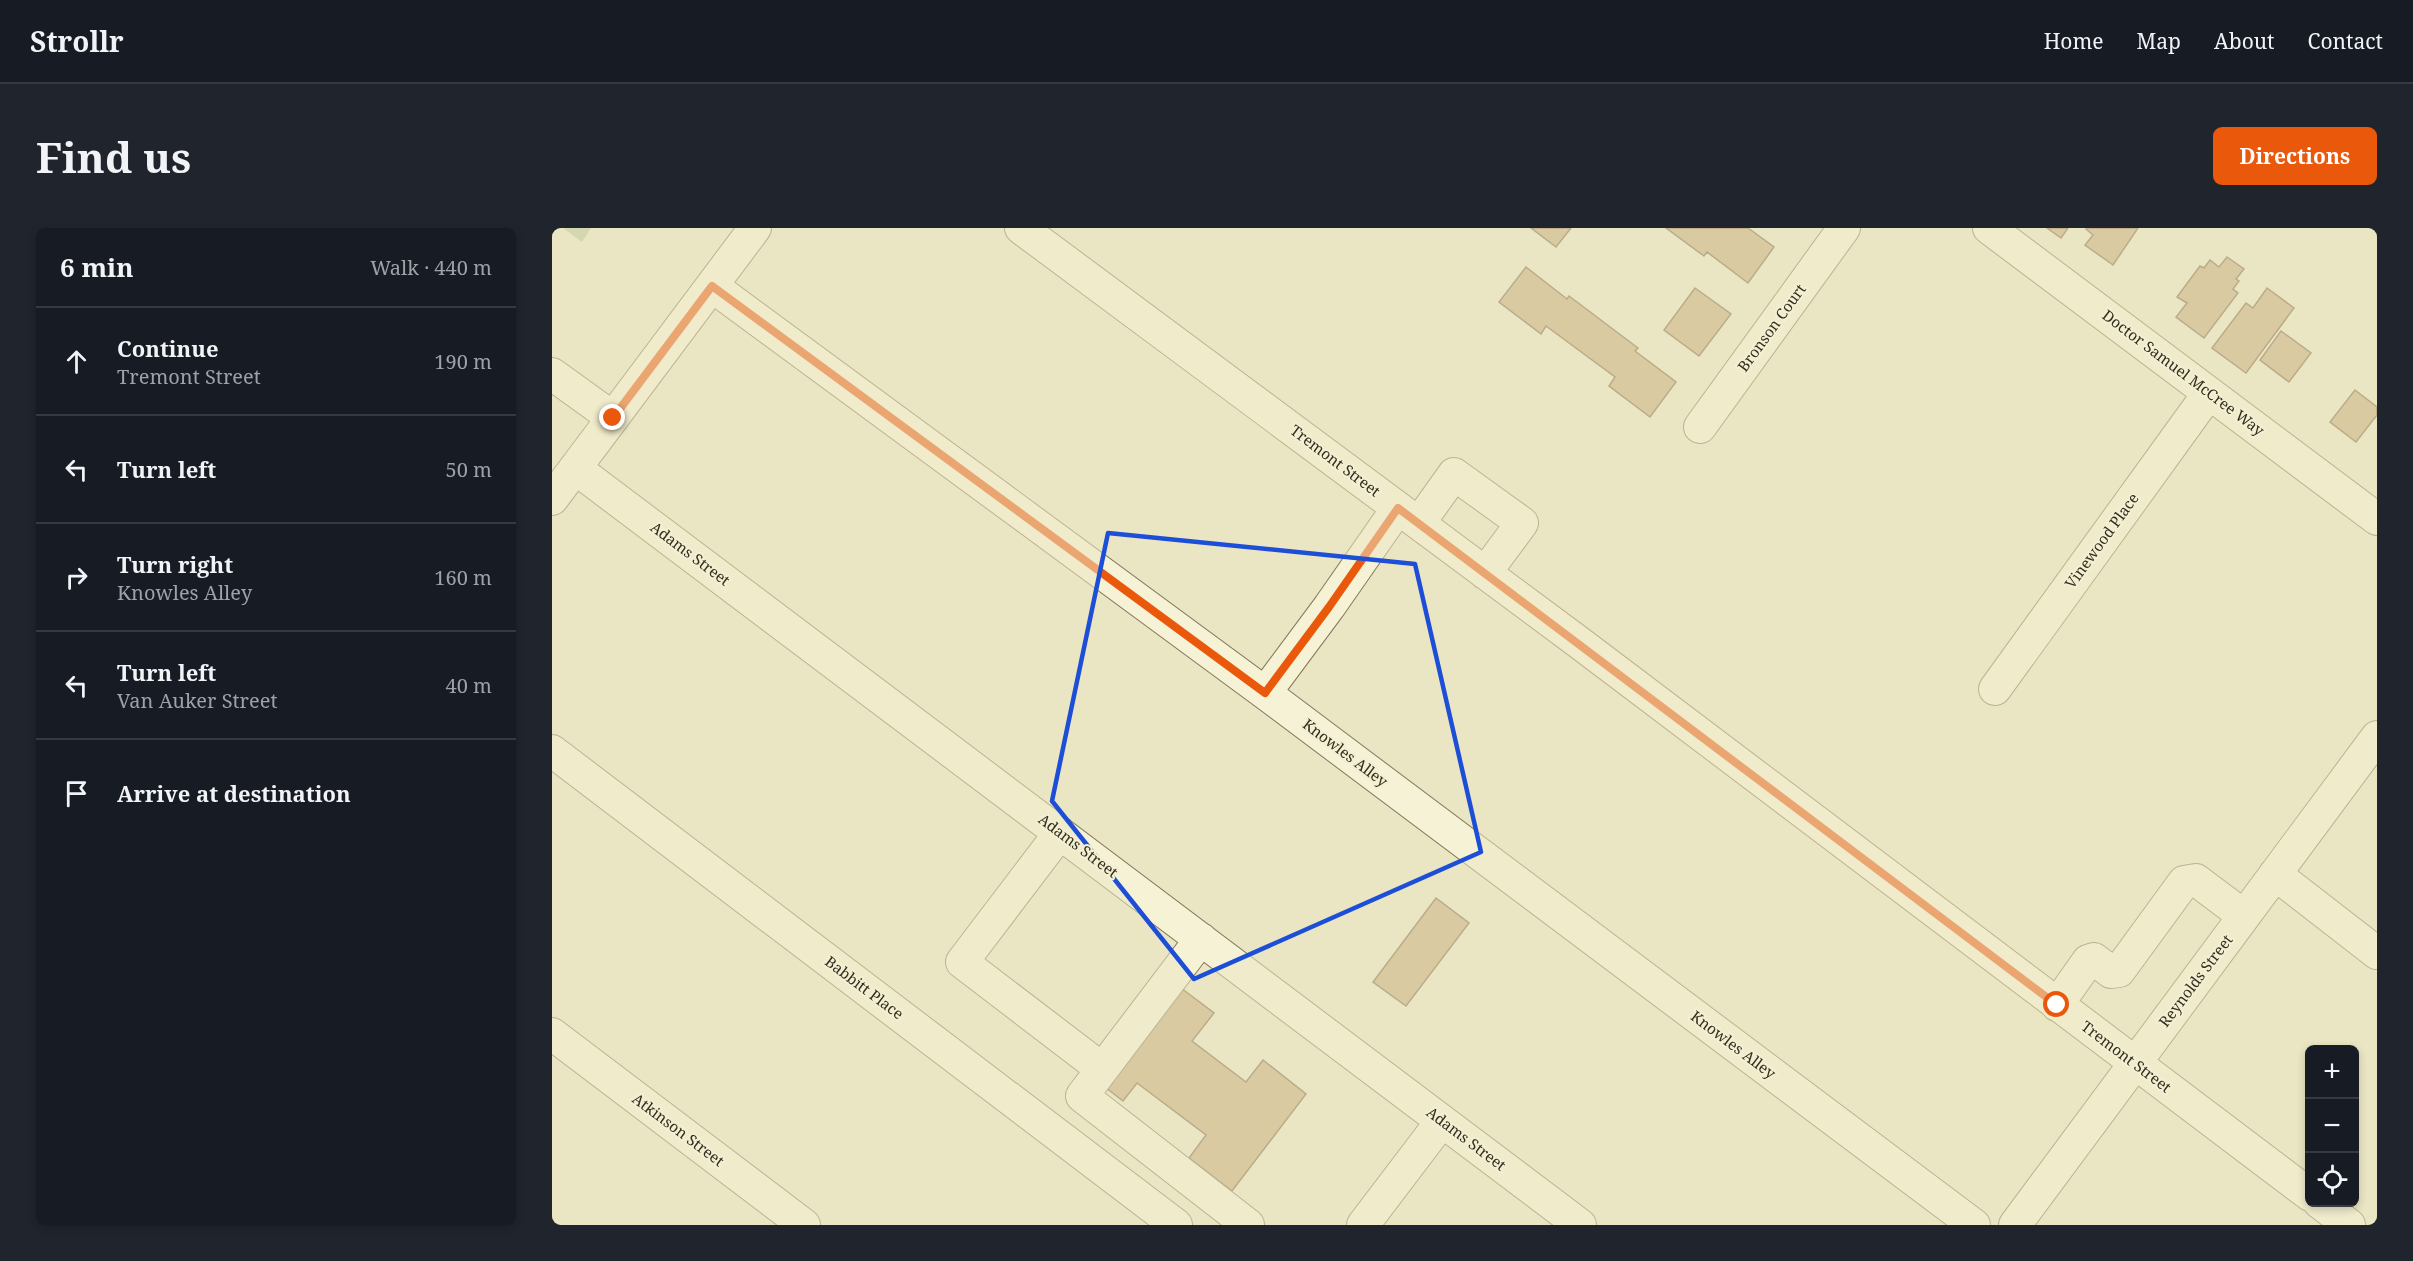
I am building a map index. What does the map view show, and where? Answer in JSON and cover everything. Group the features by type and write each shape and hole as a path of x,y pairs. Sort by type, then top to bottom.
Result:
{"street":[{"path":"560,485 755,228"},
{"name":"Bronson Court","path":"1700,427 1844,228"},
{"name":"Doctor Samuel McCree Way","path":"1989,228 2377,519"},
{"name":"Tremont Street","path":"1026,229 2305,1192"},
{"name":"Knowles Alley","path":"712,286 1265,693 1974,1225"},
{"path":"552,374 613,418"},
{"name":"Vinewood Place","path":"1995,689 2209,393"},
{"path":"1265,693 1329,607 1408,516 1455,474 1522,523 1485,573"},
{"name":"Adams Street","path":"560,485 1060,833 1580,1225"},
{"name":"Reynolds Street","path":"2014,1225 2377,737"},
{"name":"Babbitt Place","path":"552,751 1176,1225"},
{"path":"1060,833 962,962 1102,1069"},
{"path":"2275,874 2377,953"},
{"path":"2057,1005 2088,961 2094,959 2111,972 2119,971 2184,882 2196,880 2244,916"},
{"path":"1201,939 1082,1096 1248,1225"},
{"name":"Atkinson Street","path":"552,1034 804,1225"},
{"path":"1363,1225 1442,1121"},
{"path":"2324,1207 2349,1225"}],"highlighted area":[{"path":"1108,533 1415,564 1481,852 1194,979 1052,801"}],"green space":[{"path":"563,228 591,228 582,242"}],"building":[{"path":"1531,228 1571,228 1556,247"},
{"path":"1666,228 1748,228 1774,247 1748,283 1707,252 1704,256"},
{"path":"2047,228 2068,228 2061,238"},
{"path":"2087,228 2138,228 2113,265 2085,245 2093,235"},
{"path":"2227,257 2244,269 2236,279 2239,281 2233,289 2238,293 2204,338 2176,317 2187,303 2177,297 2200,266 2204,268 2210,260 2219,267"},
{"path":"1526,267 1567,299 1569,296 1638,348 1635,351 1676,382 1650,417 1609,386 1615,377 1546,326 1541,334 1499,302"},
{"path":"1695,288 1731,314 1699,356 1664,330"},
{"path":"2267,288 2294,308 2246,373 2212,348 2246,303 2253,308"},
{"path":"2281,331 2311,353 2289,382 2260,360"},
{"path":"2355,390 2377,407 2377,415 2356,442 2330,422"},
{"path":"1436,898 1469,923 1406,1006 1373,982"},
{"path":"1181,988 1214,1013 1192,1041 1246,1082 1263,1060 1306,1094 1232,1191 1189,1158 1206,1135 1137,1083 1123,1101 1105,1087"}],"route":[{"path":"613,418 712,286 1265,693 1398,508 2057,1005"}]}
